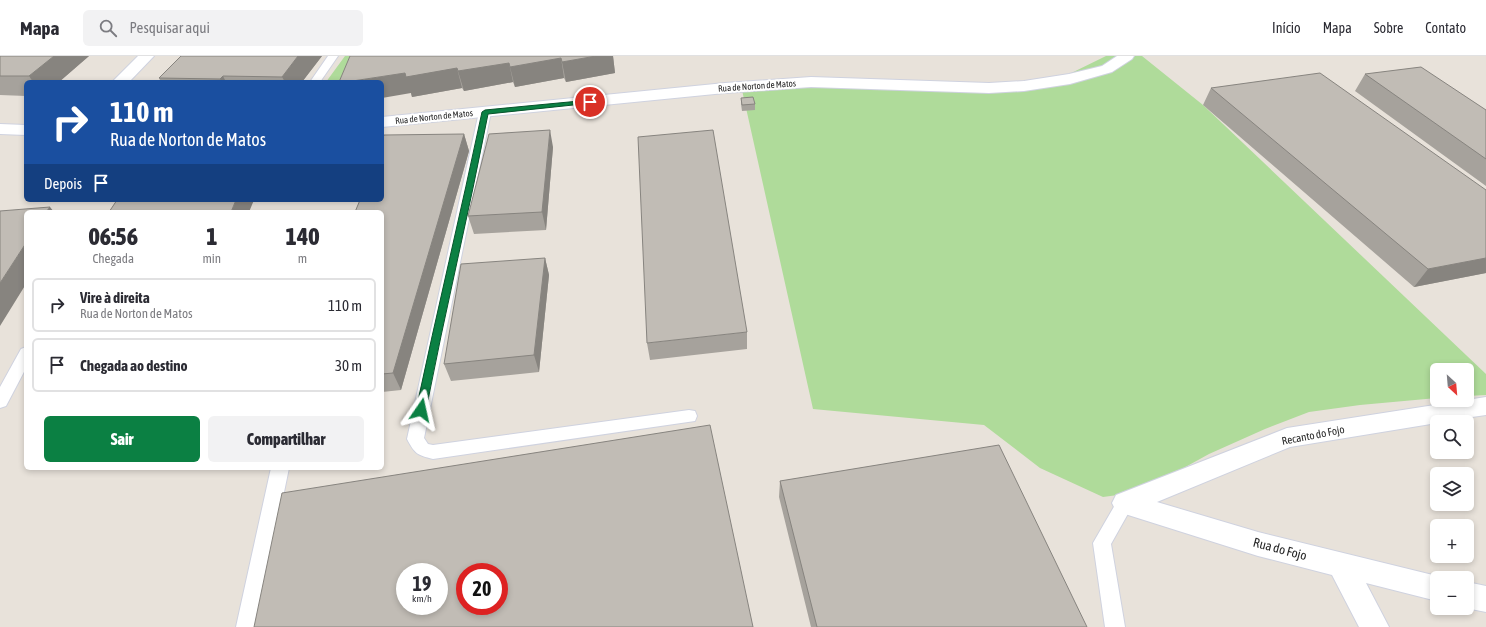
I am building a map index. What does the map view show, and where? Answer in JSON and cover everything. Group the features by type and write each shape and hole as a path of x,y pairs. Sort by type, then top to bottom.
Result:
{"street":[{"path":"122,80 147,56"},
{"name":"Rua de Norton de Matos","path":"384,122 725,88 811,82 989,88 1024,86 1070,79 1107,69 1127,56"},
{"path":"0,130 24,130"},
{"name":"Recanto do Fojo","path":"1125,503 1288,438 1486,406"},
{"name":"Rua do Fojo","path":"1125,503 1258,544 1430,586"},
{"path":"1341,565 1374,627"},
{"path":"1474,596 1486,599"}],"lane":[{"path":"316,80 333,56"},
{"path":"485,112 465,215 436,338 415,439 418,444 422,449 434,452 689,416"},
{"path":"0,402 24,357"},
{"path":"246,627 280,470"},
{"path":"1115,627 1102,543 1125,503"}],"green space":[{"path":"345,56 353,56 342,80 327,80"},
{"path":"1106,56 1142,56 1203,105 1486,374 1486,395 1474,396 1474,363 1430,363 1430,399 1360,405 1309,412 1265,429 1209,454 1140,492 1103,497 1040,468 984,425 813,409 742,90 801,84 998,85 1057,80"}],"building":[{"path":"0,56 54,56 29,76 0,76"},
{"path":"181,56 298,56 282,77 223,76 220,79 159,78"},
{"path":"350,56 596,56 562,62 561,58 510,67 509,63 458,71 457,68 406,77 405,73 359,80 340,80"},
{"path":"1421,67 1486,110 1486,159 1365,74"},
{"path":"1320,73 1486,190 1486,258 1428,269 1211,88"},
{"path":"753,97 755,104 742,105 741,98"},
{"path":"550,130 542,212 468,216 489,134"},
{"path":"713,130 747,332 647,343 638,137"},
{"path":"464,134 393,373 384,374 384,210 356,210 359,202 384,202 384,135"},
{"path":"116,202 235,202 232,210 110,210"},
{"path":"50,207 48,210 24,210 24,246 0,283 0,211"},
{"path":"545,258 534,355 444,364 461,264"},
{"path":"710,425 753,627 254,627 282,493"},
{"path":"999,445 1087,627 817,627 780,481"}],"route":[{"path":"421,410 436,338 465,215 485,112 590,102"}]}
